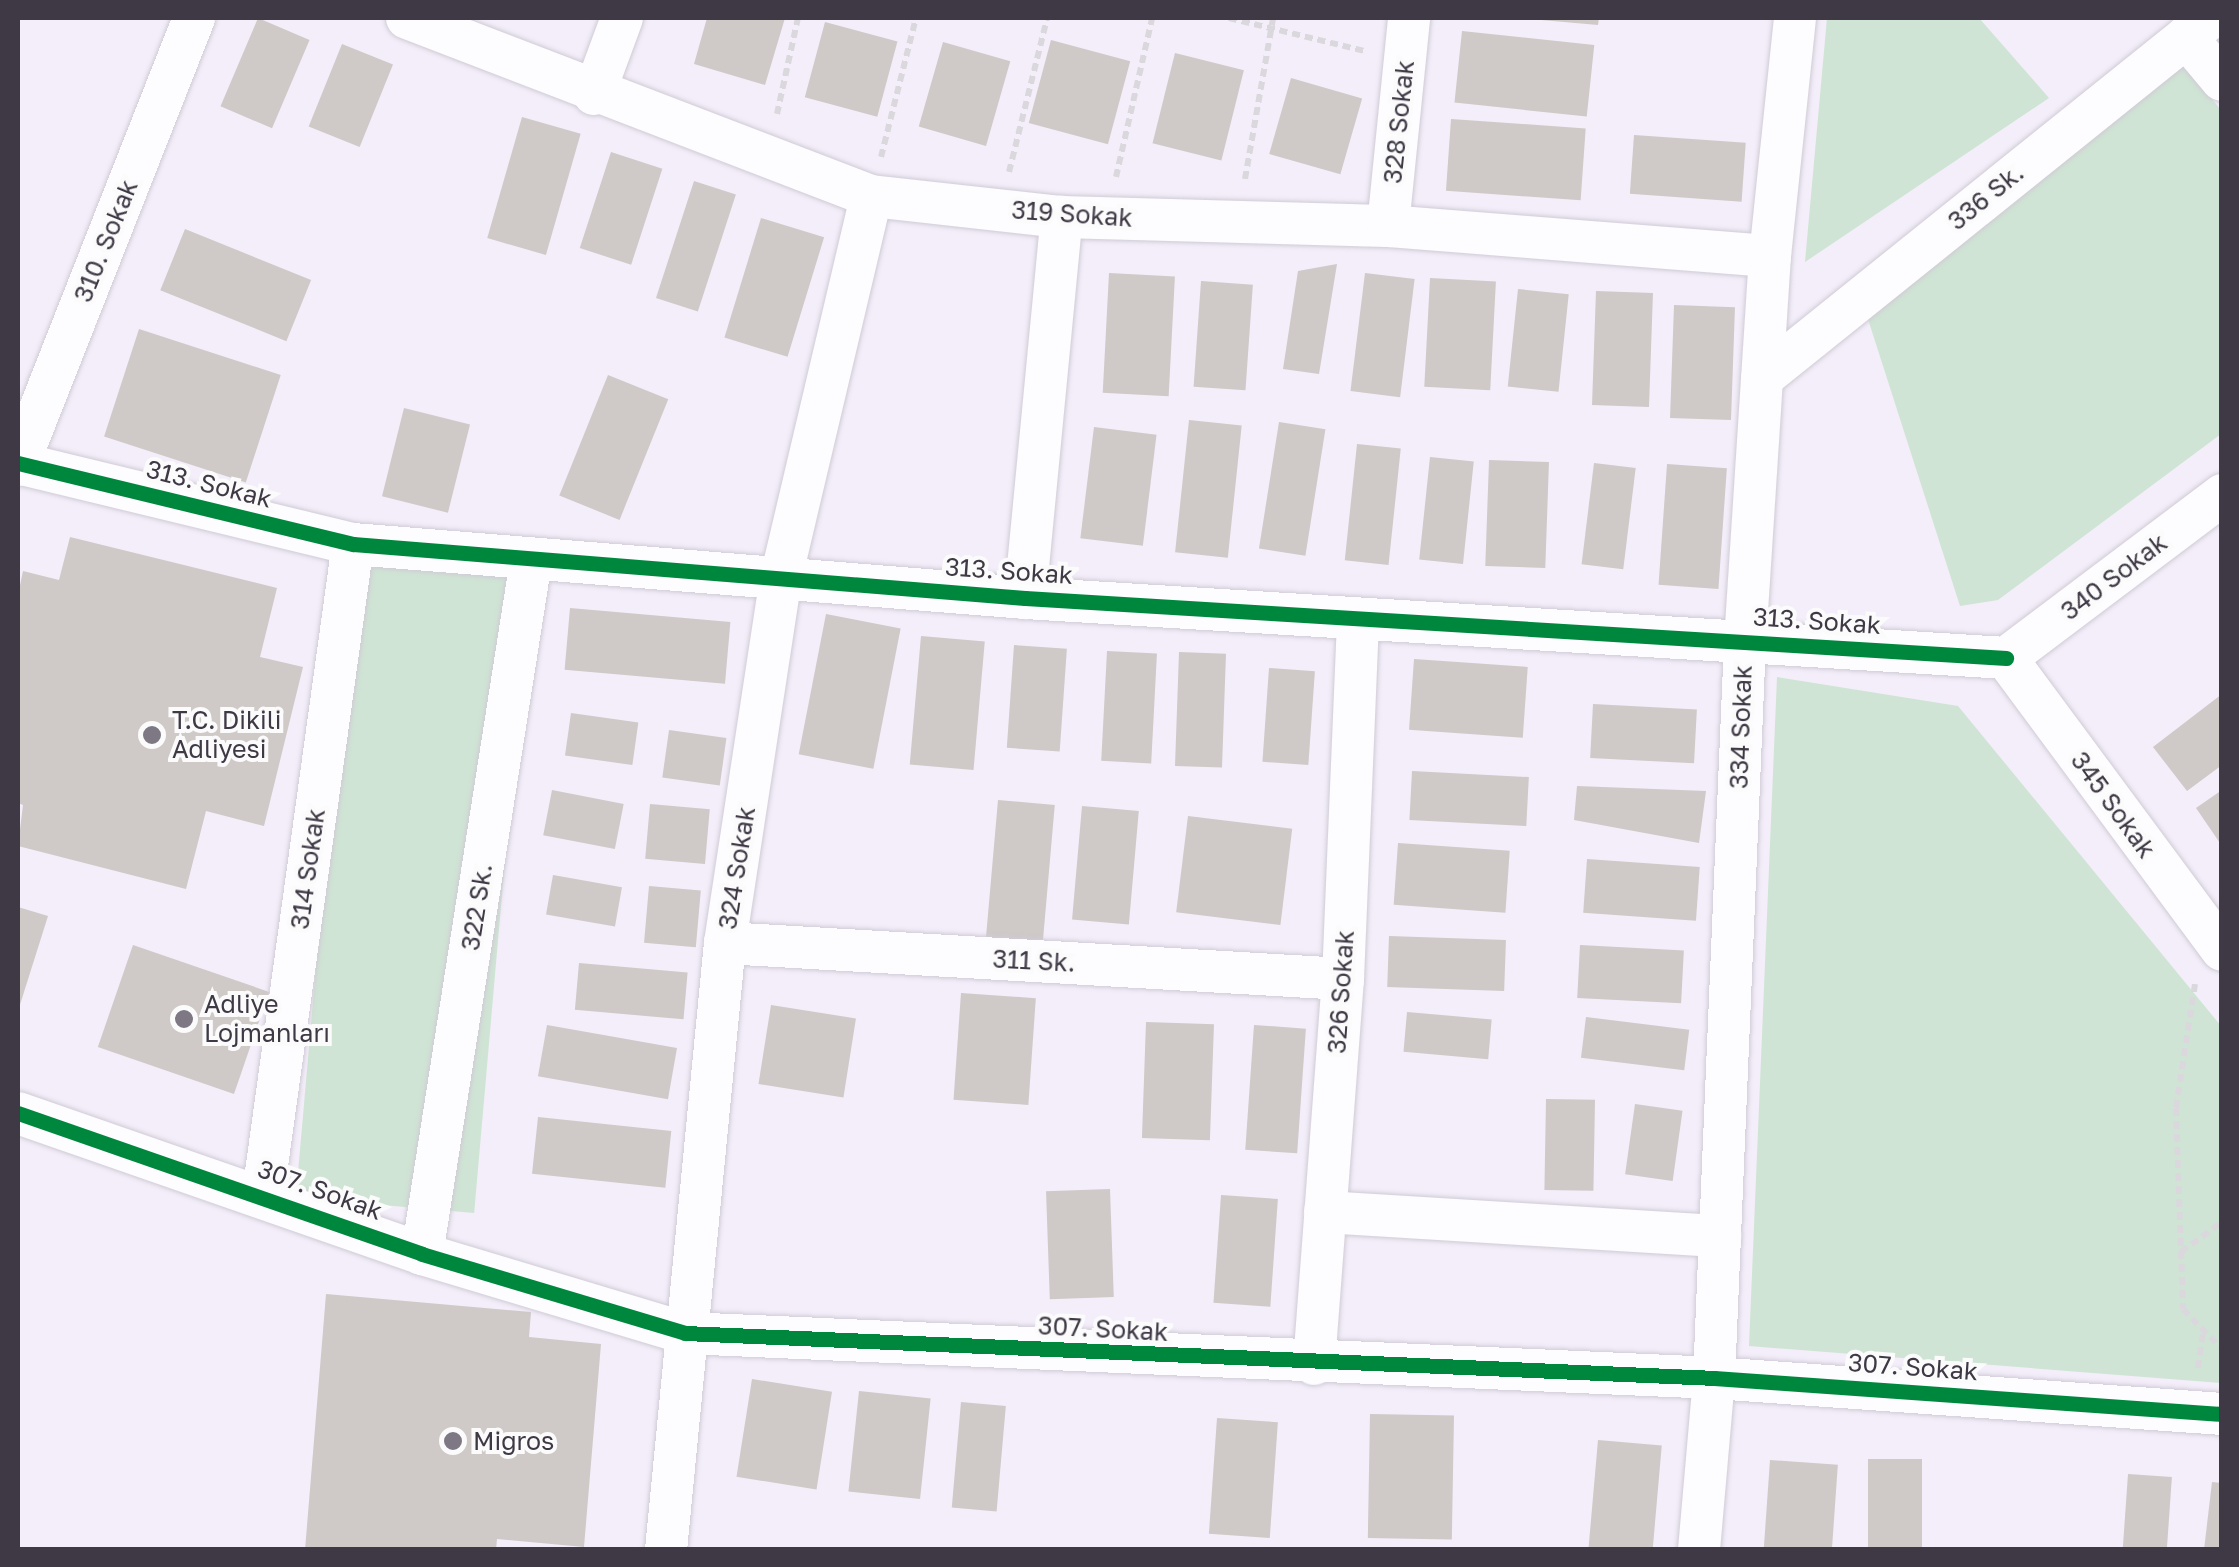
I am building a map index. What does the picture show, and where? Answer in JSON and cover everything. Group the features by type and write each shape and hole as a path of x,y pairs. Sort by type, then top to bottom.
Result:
{"street":[{"name":"310. Sokak","path":"18,463 194,18"},
{"name":"319 Sokak","path":"406,18 594,94 872,196 1062,216 1388,226 1770,256"},
{"path":"594,94 622,18"},
{"name":"328 Sokak","path":"1388,226 1409,18"},
{"name":"334 Sokak","path":"1700,1550 1714,1378 1745,642 1770,256 1796,18"},
{"path":"2198,27 2222,80"},
{"name":"336 Sk.","path":"1762,378 2198,27"},
{"name":"324 Sokak","path":"666,1550 725,943 781,578 872,196"},
{"path":"1025,598 1062,216"},
{"name":"313. Sokak","path":"18,463 352,544 1025,598 2006,658"},
{"name":"340 Sokak","path":"2006,658 2222,496"},
{"name":"314 Sokak","path":"263,1194 352,544"},
{"name":"322 Sk.","path":"422,1254 532,560"},
{"name":"326 Sokak","path":"1314,1364 1343,978 1358,619"},
{"name":"345 Sokak","path":"2006,658 2212,939"},
{"name":"311 Sk.","path":"725,943 1343,978"},
{"name":"307. Sokak","path":"18,1113 263,1194 422,1254 685,1333 1314,1364 1714,1378 2222,1414"},
{"path":"1326,1212 1720,1236"}],"path":[{"path":"767,158 798,18"},
{"path":"872,196 916,18"},
{"path":"1000,210 1046,18"},
{"path":"1106,218 1152,18"},
{"path":"1229,18 1272,22 1364,51 1372,88 1401,98"},
{"path":"1238,222 1272,22"},
{"path":"2212,939 2176,1108 2183,1309 2222,1348"},
{"path":"2181,1252 2222,1222"}],"green space":[{"path":"1827,18 1979,18 2049,98 1805,262"},
{"path":"2178,58 2221,110 2221,434 1998,600 1960,606 1867,316"},
{"path":"353,544 531,560 474,1213 296,1198"},
{"path":"1777,677 1958,706 2221,1026 2221,1383 1749,1346"}],"building":[{"path":"258,18 310,40 272,128 220,106"},
{"path":"707,18 785,18 765,85 694,64"},
{"path":"1518,18 1599,18 1598,25"},
{"path":"825,22 897,41 877,117 805,97"},
{"path":"1462,31 1594,45 1587,117 1454,103"},
{"path":"1051,40 1130,61 1108,144 1029,123"},
{"path":"943,42 1010,61 986,146 919,127"},
{"path":"342,44 393,65 360,147 309,127"},
{"path":"1175,53 1244,70 1221,160 1153,143"},
{"path":"1291,78 1362,98 1340,174 1269,154"},
{"path":"522,117 581,134 546,255 487,238"},
{"path":"1451,119 1586,128 1581,200 1446,191"},
{"path":"1634,135 1746,143 1742,202 1630,194"},
{"path":"611,152 662,169 631,265 580,248"},
{"path":"694,181 736,195 698,312 656,298"},
{"path":"761,218 824,237 788,357 724,338"},
{"path":"185,229 311,280 286,341 160,290"},
{"path":"1337,264 1319,374 1283,369 1298,271"},
{"path":"1109,273 1175,276 1169,396 1103,393"},
{"path":"1365,273 1415,279 1400,397 1350,391"},
{"path":"1430,278 1496,281 1490,390 1424,387"},
{"path":"1201,281 1253,285 1245,390 1194,387"},
{"path":"1518,289 1569,294 1558,392 1508,386"},
{"path":"1596,291 1653,293 1649,407 1592,405"},
{"path":"1674,305 1735,307 1731,420 1670,418"},
{"path":"139,329 281,375 246,483 104,436"},
{"path":"608,375 668,399 620,520 559,496"},
{"path":"404,408 470,424 448,513 382,496"},
{"path":"1189,420 1242,426 1228,558 1175,552"},
{"path":"1279,422 1325,429 1305,556 1259,548"},
{"path":"1094,427 1157,435 1143,546 1080,538"},
{"path":"1357,444 1401,449 1389,565 1345,560"},
{"path":"1430,457 1474,462 1463,564 1419,559"},
{"path":"1489,460 1549,462 1545,568 1485,566"},
{"path":"1594,463 1636,468 1623,569 1582,564"},
{"path":"1667,464 1727,468 1718,589 1659,585"},
{"name":"T.C. Dikili Adliyesi","path":"70,537 277,588 260,657 303,667 264,826 206,811 186,889 18,846 23,805 18,803 18,595 23,571 59,580"},
{"path":"570,608 730,622 725,684 565,670"},
{"path":"826,614 901,629 873,769 799,754"},
{"path":"921,636 985,642 974,770 910,765"},
{"path":"1014,645 1067,649 1060,751 1007,748"},
{"path":"1107,651 1157,654 1151,763 1101,761"},
{"path":"1179,652 1226,654 1222,768 1175,766"},
{"path":"1414,659 1528,667 1523,738 1409,730"},
{"path":"1269,668 1315,671 1308,765 1262,762"},
{"path":"2222,694 2222,765 2187,791 2153,747"},
{"path":"1593,704 1697,709 1694,763 1590,758"},
{"path":"571,713 638,722 632,765 565,756"},
{"path":"669,730 726,738 720,786 662,778"},
{"path":"1412,771 1529,777 1526,826 1409,820"},
{"path":"1577,786 1706,791 1699,843 1574,820"},
{"path":"552,790 624,804 615,849 543,835"},
{"path":"2222,790 2222,846 2196,808"},
{"path":"998,800 1055,805 1042,945 986,940"},
{"path":"650,804 710,809 705,864 645,859"},
{"path":"1082,806 1139,811 1129,925 1072,920"},
{"path":"1188,816 1292,829 1280,925 1176,912"},
{"path":"1398,843 1510,851 1505,913 1394,905"},
{"path":"1587,859 1700,867 1696,921 1583,913"},
{"path":"553,875 622,887 615,927 546,914"},
{"path":"649,886 701,891 696,947 644,943"},
{"path":"18,907 48,916 18,1011"},
{"path":"1389,936 1506,940 1504,991 1387,987"},
{"name":"Adliye Lojmanları","path":"133,945 269,992 234,1094 98,1047"},
{"path":"1580,945 1684,950 1681,1003 1577,998"},
{"path":"579,963 688,972 683,1019 575,1010"},
{"path":"961,993 1036,998 1028,1105 954,1100"},
{"path":"771,1005 856,1018 843,1097 758,1084"},
{"path":"1407,1012 1492,1019 1488,1059 1404,1052"},
{"path":"1586,1017 1689,1030 1684,1070 1581,1058"},
{"path":"1146,1022 1214,1024 1210,1140 1142,1138"},
{"path":"547,1025 677,1048 668,1099 538,1076"},
{"path":"1254,1025 1306,1029 1297,1153 1245,1150"},
{"path":"1546,1099 1595,1100 1593,1191 1544,1190"},
{"path":"1635,1104 1683,1111 1673,1181 1625,1174"},
{"path":"538,1117 671,1131 665,1188 532,1174"},
{"path":"1110,1189 1114,1297 1050,1299 1046,1191"},
{"path":"1221,1195 1278,1199 1270,1307 1213,1303"},
{"name":"Migros","path":"326,1294 531,1312 529,1337 601,1344 584,1547 497,1539 496,1550 305,1550"},
{"path":"752,1379 832,1392 817,1489 737,1477"},
{"path":"859,1391 931,1399 920,1499 848,1491"},
{"path":"961,1402 1006,1406 997,1512 952,1508"},
{"path":"1370,1414 1454,1415 1452,1539 1368,1538"},
{"path":"1217,1418 1278,1422 1270,1538 1209,1534"},
{"path":"1598,1440 1662,1446 1653,1550 1588,1550"},
{"path":"1868,1459 1922,1459 1922,1550 1868,1550"},
{"path":"1770,1460 1838,1465 1832,1550 1764,1550"},
{"path":"2128,1474 2172,1477 2167,1550 2123,1550"},
{"path":"2212,1482 2222,1483 2222,1550 2204,1550"}],"cycle path":[{"path":"18,463 353,544 1025,598 2006,658"},
{"path":"18,1113 422,1254 685,1333 1714,1378 2222,1414"}],"place":[{"name":"T.C. Dikili Adliyesi","path":"152,735"},
{"name":"Adliye Lojmanları","path":"184,1019"},
{"name":"Migros","path":"453,1441"}]}
